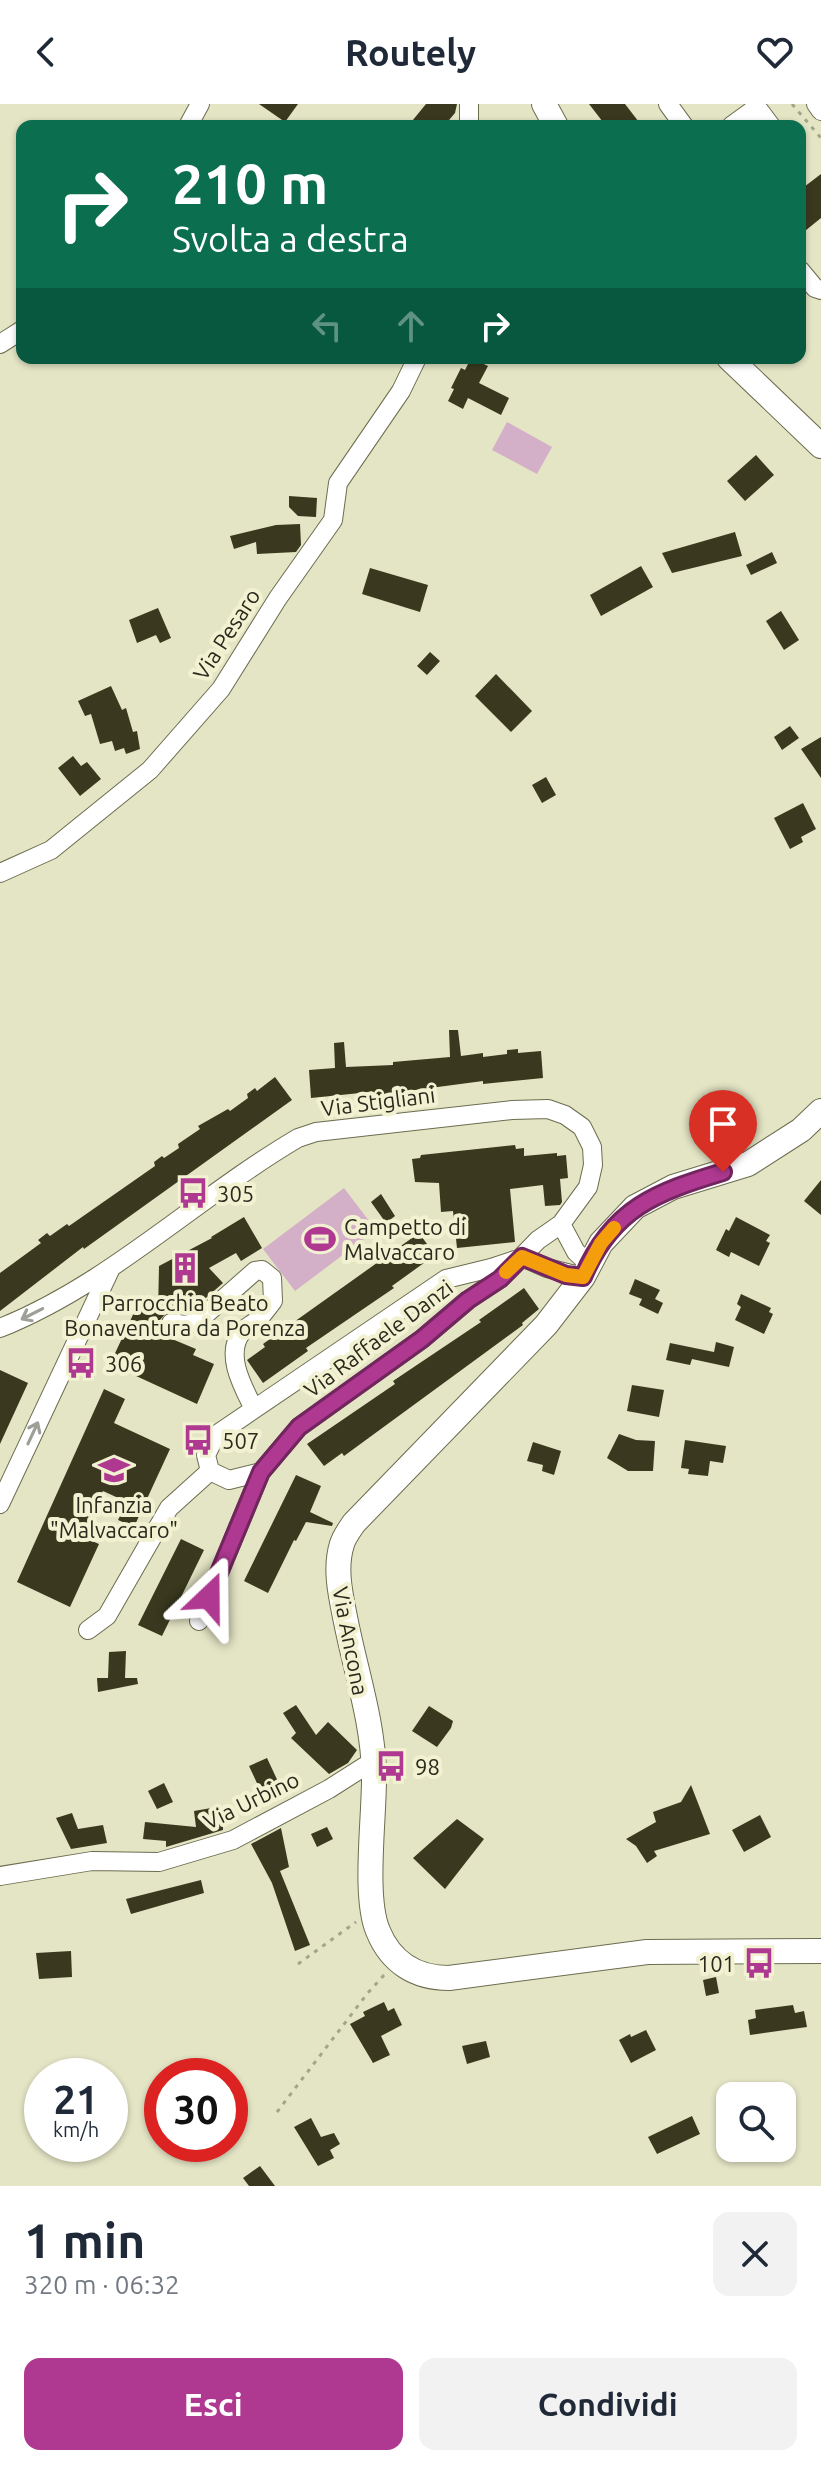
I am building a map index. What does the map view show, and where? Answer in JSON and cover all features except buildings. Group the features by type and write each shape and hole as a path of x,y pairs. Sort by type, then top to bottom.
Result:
{"street":[{"path":"816,104 821,111"},
{"path":"739,120 753,110 759,110 766,120"},
{"name":"Via Pesaro","path":"0,873 51,850 150,770 221,689 278,598 333,520 338,483 401,391 414,364"},
{"path":"735,364 821,446"},
{"name":"Via Stigliani","path":"0,1328 31,1316 111,1268 298,1138 316,1132 512,1110 548,1109 565,1115 582,1127 592,1147 593,1165 588,1187 561,1224 538,1240 522,1257"},
{"path":"522,1257 547,1268 583,1264 635,1207 673,1187 748,1164 801,1130 821,1111"},
{"path":"561,1224 583,1264"},
{"path":"538,1240 583,1264"},
{"name":"Via Raffaele Danzi","path":"210,1471 206,1455 216,1435 446,1279 522,1257"},
{"name":"Via Raffaele Danzi","path":"199,1621 261,1472 299,1427 422,1339 468,1300 500,1279 522,1257"},
{"name":"Via Ancona","path":"398,1961 378,1933 372,1910 371,1736 338,1580 342,1543 354,1523 546,1325 562,1304 583,1264"},
{"path":"0,1504 111,1268"},
{"path":"547,1268 562,1304"},
{"path":"171,1323 185,1325 197,1322 255,1271 262,1270 272,1278 273,1301 259,1319 243,1330 235,1344 234,1355 244,1389 254,1409"},
{"path":"455,1276 468,1300"},
{"path":"88,1630 107,1616 169,1508 210,1471 229,1480 261,1472"},
{"name":"Via Urbino","path":"0,1876 92,1861 159,1862 233,1840 329,1789 373,1761"},
{"path":"398,1961 415,1974 449,1978 647,1952 821,1951"}],"path":[{"path":"298,1964 372,1910"},
{"path":"277,2112 367,1994 398,1961"}],"shaded area":[{"path":"507,422 552,447 537,474 492,450"},
{"name":"Campetto di Malvaccaro","path":"344,1188 376,1230 295,1291 263,1249"}],"slow traffic":[{"path":"506,1272 522,1257 566,1275 583,1277 588,1263 614,1228"}],"place":[{"name":"305","path":"193,1193"},
{"name":"Campetto di Malvaccaro","path":"320,1239"},
{"name":"Parrocchia Beato Bonaventura da Porenza","path":"185,1268"},
{"name":"306","path":"81,1363"},
{"name":"507","path":"198,1440"},
{"name":"Infanzia \"Malvaccaro\"","path":"114,1470"},
{"name":"98","path":"391,1766"},
{"name":"101","path":"759,1963"}],"route":[{"path":"209,1597 261,1472 299,1427 422,1339 468,1300 500,1279 522,1257 566,1275 583,1277 601,1243 635,1207 673,1187 723,1172"}]}
